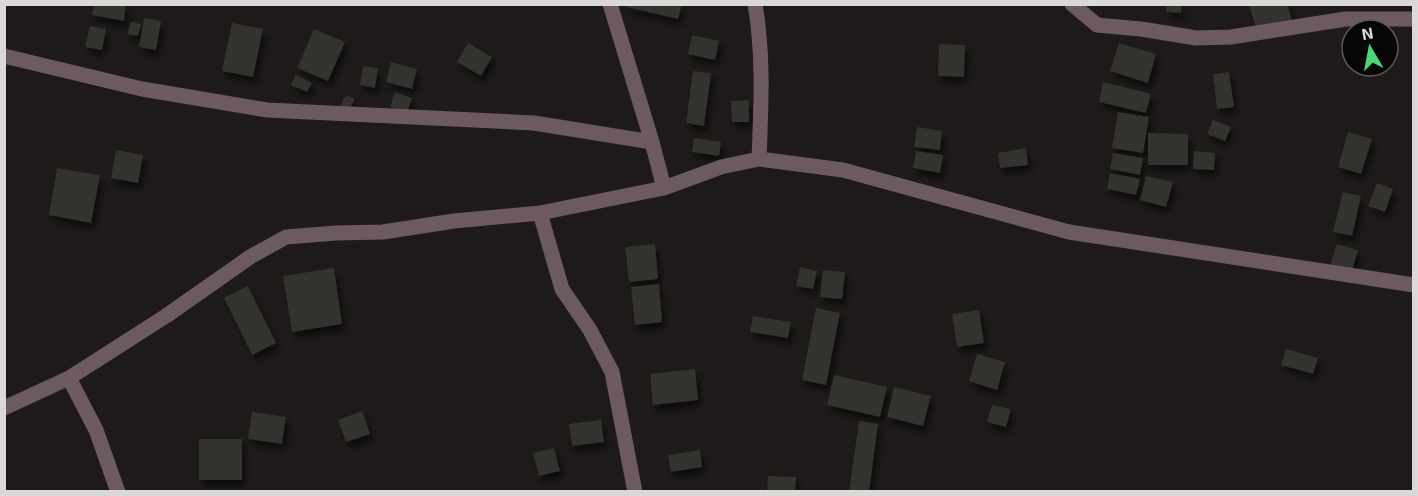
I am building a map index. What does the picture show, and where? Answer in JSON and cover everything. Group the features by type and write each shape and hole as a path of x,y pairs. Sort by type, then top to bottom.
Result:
{"street":[{"path":"610,4 652,142 663,188"},
{"path":"755,4 760,33 762,92 759,159"},
{"path":"1072,4 1097,25 1196,38 1231,37 1346,19 1413,19"},
{"path":"4,56 142,88 267,110 534,123 652,142"},
{"path":"4,408 69,378 166,316 250,257 286,237 383,232 454,221 540,213 663,188 721,167 759,159 843,170 1069,232 1413,285"},
{"path":"540,213 562,289 590,330 612,372 634,492"},
{"path":"69,378 96,430 118,492"}],"building":[{"path":"94,4 126,4 124,21 92,15"},
{"path":"627,4 682,4 678,19 626,7"},
{"path":"1167,4 1182,4 1181,13 1166,12"},
{"path":"1287,4 1292,20 1257,31 1249,5"},
{"path":"144,18 161,21 156,50 139,47"},
{"path":"131,22 141,24 138,36 127,34"},
{"path":"232,23 263,29 253,77 222,71"},
{"path":"90,26 106,29 102,50 85,47"},
{"path":"314,29 345,42 328,81 297,68"},
{"path":"692,35 719,41 715,60 688,54"},
{"path":"468,43 492,57 481,76 457,62"},
{"path":"1119,43 1156,54 1148,83 1110,71"},
{"path":"939,44 965,45 964,77 938,76"},
{"path":"391,62 417,69 412,89 386,82"},
{"path":"363,66 378,68 375,88 360,85"},
{"path":"693,71 711,73 704,126 686,123"},
{"path":"1229,72 1234,107 1217,109 1213,74"},
{"path":"296,75 312,83 307,92 291,85"},
{"path":"1103,82 1151,94 1146,113 1099,102"},
{"path":"395,92 412,98 407,112 390,107"},
{"path":"346,95 355,99 349,110 340,106"},
{"path":"749,100 749,122 732,122 731,101"},
{"path":"1118,112 1149,117 1143,153 1112,148"},
{"path":"1213,120 1231,127 1225,141 1207,134"},
{"path":"917,127 942,131 940,150 914,147"},
{"path":"1348,132 1372,139 1361,174 1338,167"},
{"path":"1148,133 1188,134 1188,165 1148,165"},
{"path":"694,138 721,142 719,156 692,152"},
{"path":"1026,148 1028,165 1000,168 998,153"},
{"path":"116,150 143,155 138,183 111,178"},
{"path":"916,151 943,155 940,173 913,168"},
{"path":"1194,151 1215,153 1214,170 1193,169"},
{"path":"1113,153 1143,158 1140,175 1110,169"},
{"path":"57,168 100,175 91,223 49,215"},
{"path":"1110,173 1140,179 1136,195 1107,189"},
{"path":"1146,176 1173,182 1166,207 1140,200"},
{"path":"1377,183 1393,189 1385,212 1368,206"},
{"path":"1343,192 1361,196 1352,236 1333,232"},
{"path":"655,244 658,279 629,282 625,247"},
{"path":"1337,244 1358,250 1352,271 1330,265"},
{"path":"800,267 817,271 813,289 796,286"},
{"path":"334,268 342,324 292,332 283,276"},
{"path":"823,270 845,272 842,299 820,297"},
{"path":"659,284 662,322 635,325 631,287"},
{"path":"248,286 276,343 252,355 224,298"},
{"path":"816,308 840,313 826,385 802,380"},
{"path":"979,310 984,343 957,347 952,314"},
{"path":"753,316 791,322 788,338 750,332"},
{"path":"1286,349 1318,358 1313,374 1281,365"},
{"path":"977,354 1005,362 997,390 969,381"},
{"path":"695,369 698,400 653,405 650,374"},
{"path":"834,375 887,387 880,417 827,405"},
{"path":"894,387 931,396 923,426 887,417"},
{"path":"992,405 1011,409 1006,427 987,422"},
{"path":"362,411 370,434 346,442 338,420"},
{"path":"252,412 286,417 282,444 248,439"},
{"path":"601,420 604,442 572,446 569,424"},
{"path":"859,421 878,424 869,492 849,492"},
{"path":"199,439 242,439 242,480 199,480"},
{"path":"554,448 560,471 539,476 533,453"},
{"path":"700,450 702,467 671,472 668,455"},
{"path":"768,476 796,477 795,492 767,492"}]}
